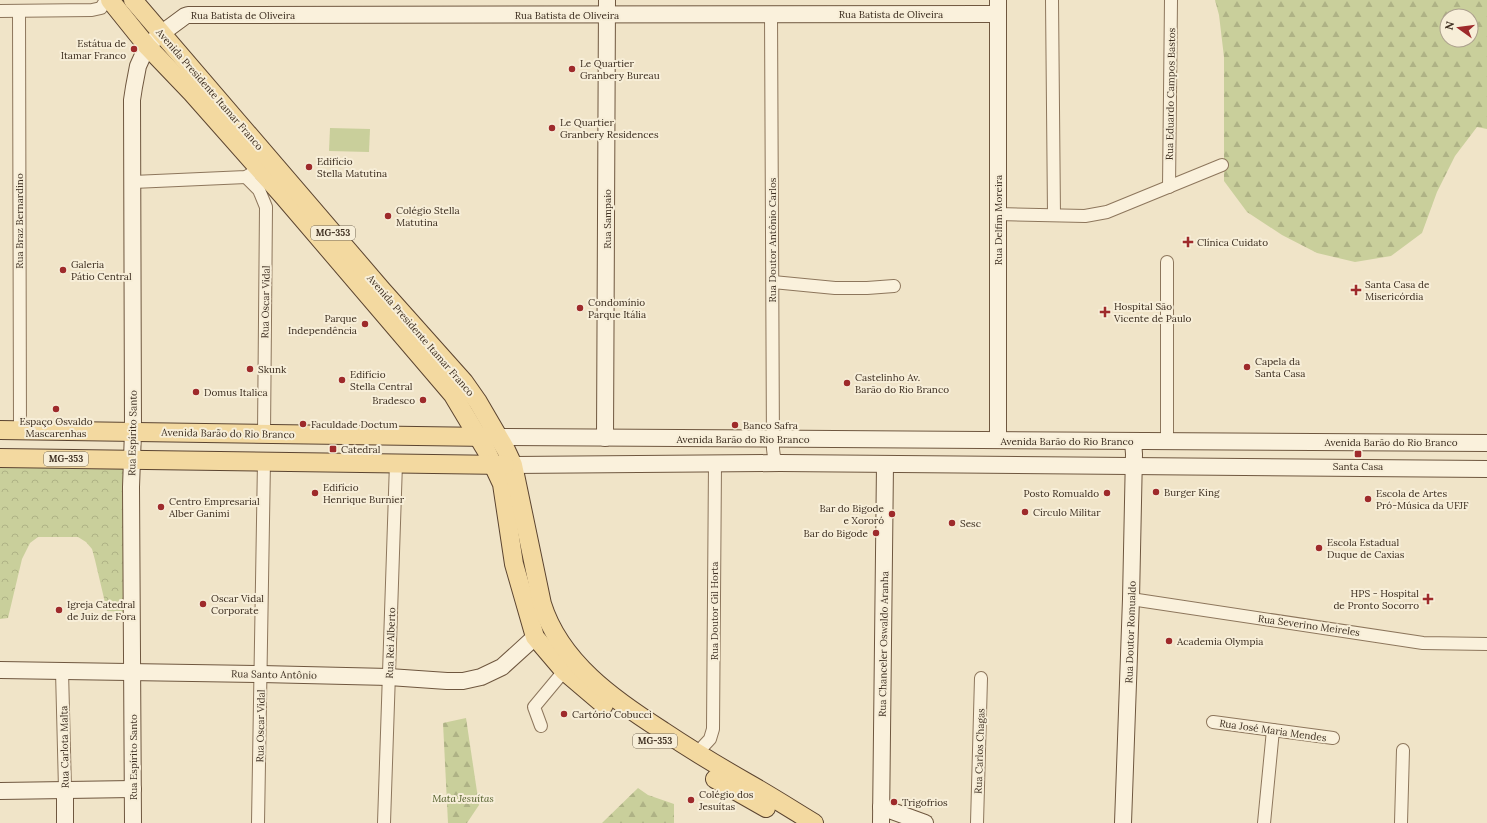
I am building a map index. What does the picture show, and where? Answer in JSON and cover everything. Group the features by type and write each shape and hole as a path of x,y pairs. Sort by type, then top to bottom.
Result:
{"main road":[{"name":"Avenida Presidente Itamar Franco","path":"110,0 147,46 192,93 250,170 284,197 453,395 479,437 502,484 514,564 535,637 564,671 620,719 700,770 790,823"},
{"name":"Avenida Presidente Itamar Franco","path":"138,3 382,290 464,382 478,402 513,465 532,560 546,618 566,651 602,688 624,706 697,753 814,823"},
{"path":"461,437 465,425 466,415"},
{"name":"Avenida Barão do Rio Branco","path":"0,430 498,437"},
{"name":"MG-353","path":"0,458 494,465"},
{"path":"494,465 513,465"},
{"path":"535,637 540,637 546,640 591,683 602,688"}],"street":[{"path":"0,12 92,10 101,8 106,0"},
{"path":"856,14 868,0"},
{"path":"1052,0 1054,215"},
{"name":"Rua Eduardo Campos Bastos","path":"1169,187 1171,0"},
{"name":"Rua Batista de Oliveira","path":"147,46 162,33 188,15 345,7 607,7 771,14 856,14 998,7"},
{"name":"Rua Sampaio","path":"605,438 607,7"},
{"name":"Rua Delfim Moreira","path":"998,7 998,440"},
{"name":"Rua Braz Bernardino","path":"19,12 20,430"},
{"name":"Rua Doutor Antônio Carlos","path":"771,14 773,282 772,449 774,457 780,464"},
{"name":"Rua Espírito Santo","path":"133,823 132,459 134,87 138,66 147,46"},
{"path":"998,214 1085,216 1107,212 1222,165"},
{"path":"133,182 250,170"},
{"name":"Rua Oscar Vidal","path":"250,170 266,207 264,434"},
{"path":"266,207 272,202 284,197"},
{"path":"1167,262 1167,441"},
{"path":"773,282 836,288 894,286"},
{"name":"Avenida Barão do Rio Branco","path":"498,437 1487,443"},
{"name":"Rua Doutor Romualdo","path":"1123,823 1131,599 1134,466 1133,441"},
{"name":"Rua Oscar Vidal","path":"258,823 264,461"},
{"name":"Rua Rei Alberto","path":"384,823 396,463"},
{"name":"Rua Doutor Gil Horta","path":"697,753 710,739 713,729 715,464"},
{"path":"513,465 885,464 1487,469"},
{"name":"Rua Chanceler Oswaldo Aranha","path":"881,823 885,464"},
{"name":"Rua Severino Meireles","path":"1131,599 1423,643 1487,644"},
{"name":"Rua Santo Antônio","path":"0,670 389,677 463,681 482,677 502,667 535,637"},
{"name":"Rua Carlota Malta","path":"62,671 65,823"},
{"path":"541,726 534,707 564,671"},
{"name":"Rua Carlos Chagas","path":"977,823 981,678"},
{"name":"Rua José Maria Mendes","path":"1212,722 1333,738"},
{"path":"1264,823 1273,730"},
{"path":"1400,823 1404,750"},
{"path":"0,791 133,789"},
{"path":"881,807 925,823"}],"green space":[{"path":"1215,0 1487,0 1487,129 1477,127 1455,156 1437,192 1422,233 1391,256 1355,262 1317,253 1282,235 1247,212 1224,181 1224,57 1219,15"},
{"path":"330,128 370,129 369,152 329,151"},
{"path":"0,465 125,467 127,612 107,611 92,549 86,542 78,537 38,537 30,543 22,559 8,618 0,619"},
{"name":"Mata Jesuítas","path":"466,718 479,805 467,823 448,823 443,723"},
{"path":"638,788 648,795 674,804 674,823 602,823"}],"place":[{"name":"Estátua de Itamar Franco","path":"134,49"},
{"name":"Le Quartier Granbery Bureau","path":"572,69"},
{"name":"Le Quartier Granbery Residences","path":"552,128"},
{"name":"Edifício Stella Matutina","path":"309,167"},
{"name":"Colégio Stella Matutina","path":"388,216"},
{"name":"Clínica Cuidato","path":"1188,242"},
{"name":"Galeria Pátio Central","path":"63,270"},
{"name":"Santa Casa de Misericórdia","path":"1356,290"},
{"name":"Condomínio Parque Itália","path":"580,308"},
{"name":"Hospital São Vicente de Paulo","path":"1105,312"},
{"name":"Parque Independência","path":"365,324"},
{"name":"Capela da Santa Casa","path":"1247,367"},
{"name":"Skunk","path":"250,369"},
{"name":"Edifício Stella Central","path":"342,380"},
{"name":"Castelinho Av. Barão do Rio Branco","path":"847,383"},
{"name":"Domus Italica","path":"196,392"},
{"name":"Bradesco","path":"423,400"},
{"name":"Espaço Osvaldo Mascarenhas","path":"56,409"},
{"name":"Faculdade Doctum","path":"303,424"},
{"name":"Banco Safra","path":"735,425"},
{"name":"Catedral","path":"333,449"},
{"name":"Santa Casa","path":"1358,454"},
{"name":"Burger King","path":"1156,492"},
{"name":"Edifício Henrique Burnier","path":"315,493"},
{"name":"Posto Romualdo","path":"1107,493"},
{"name":"Escola de Artes Pró-Música da UFJF","path":"1368,499"},
{"name":"Centro Empresarial Alber Ganimi","path":"161,507"},
{"name":"Círculo Militar","path":"1025,512"},
{"name":"Bar do Bigode e Xororó","path":"892,514"},
{"name":"Sesc","path":"952,523"},
{"name":"Bar do Bigode","path":"876,533"},
{"name":"Escola Estadual Duque de Caxias","path":"1319,548"},
{"name":"HPS - Hospital de Pronto Socorro","path":"1428,599"},
{"name":"Oscar Vidal Corporate","path":"203,604"},
{"name":"Igreja Catedral de Juiz de Fora","path":"59,610"},
{"name":"Academia Olympia","path":"1169,641"},
{"name":"Cartório Cobucci","path":"564,714"},
{"name":"Colégio dos Jesuítas","path":"691,800"},
{"name":"Trigofrios","path":"894,802"}]}
